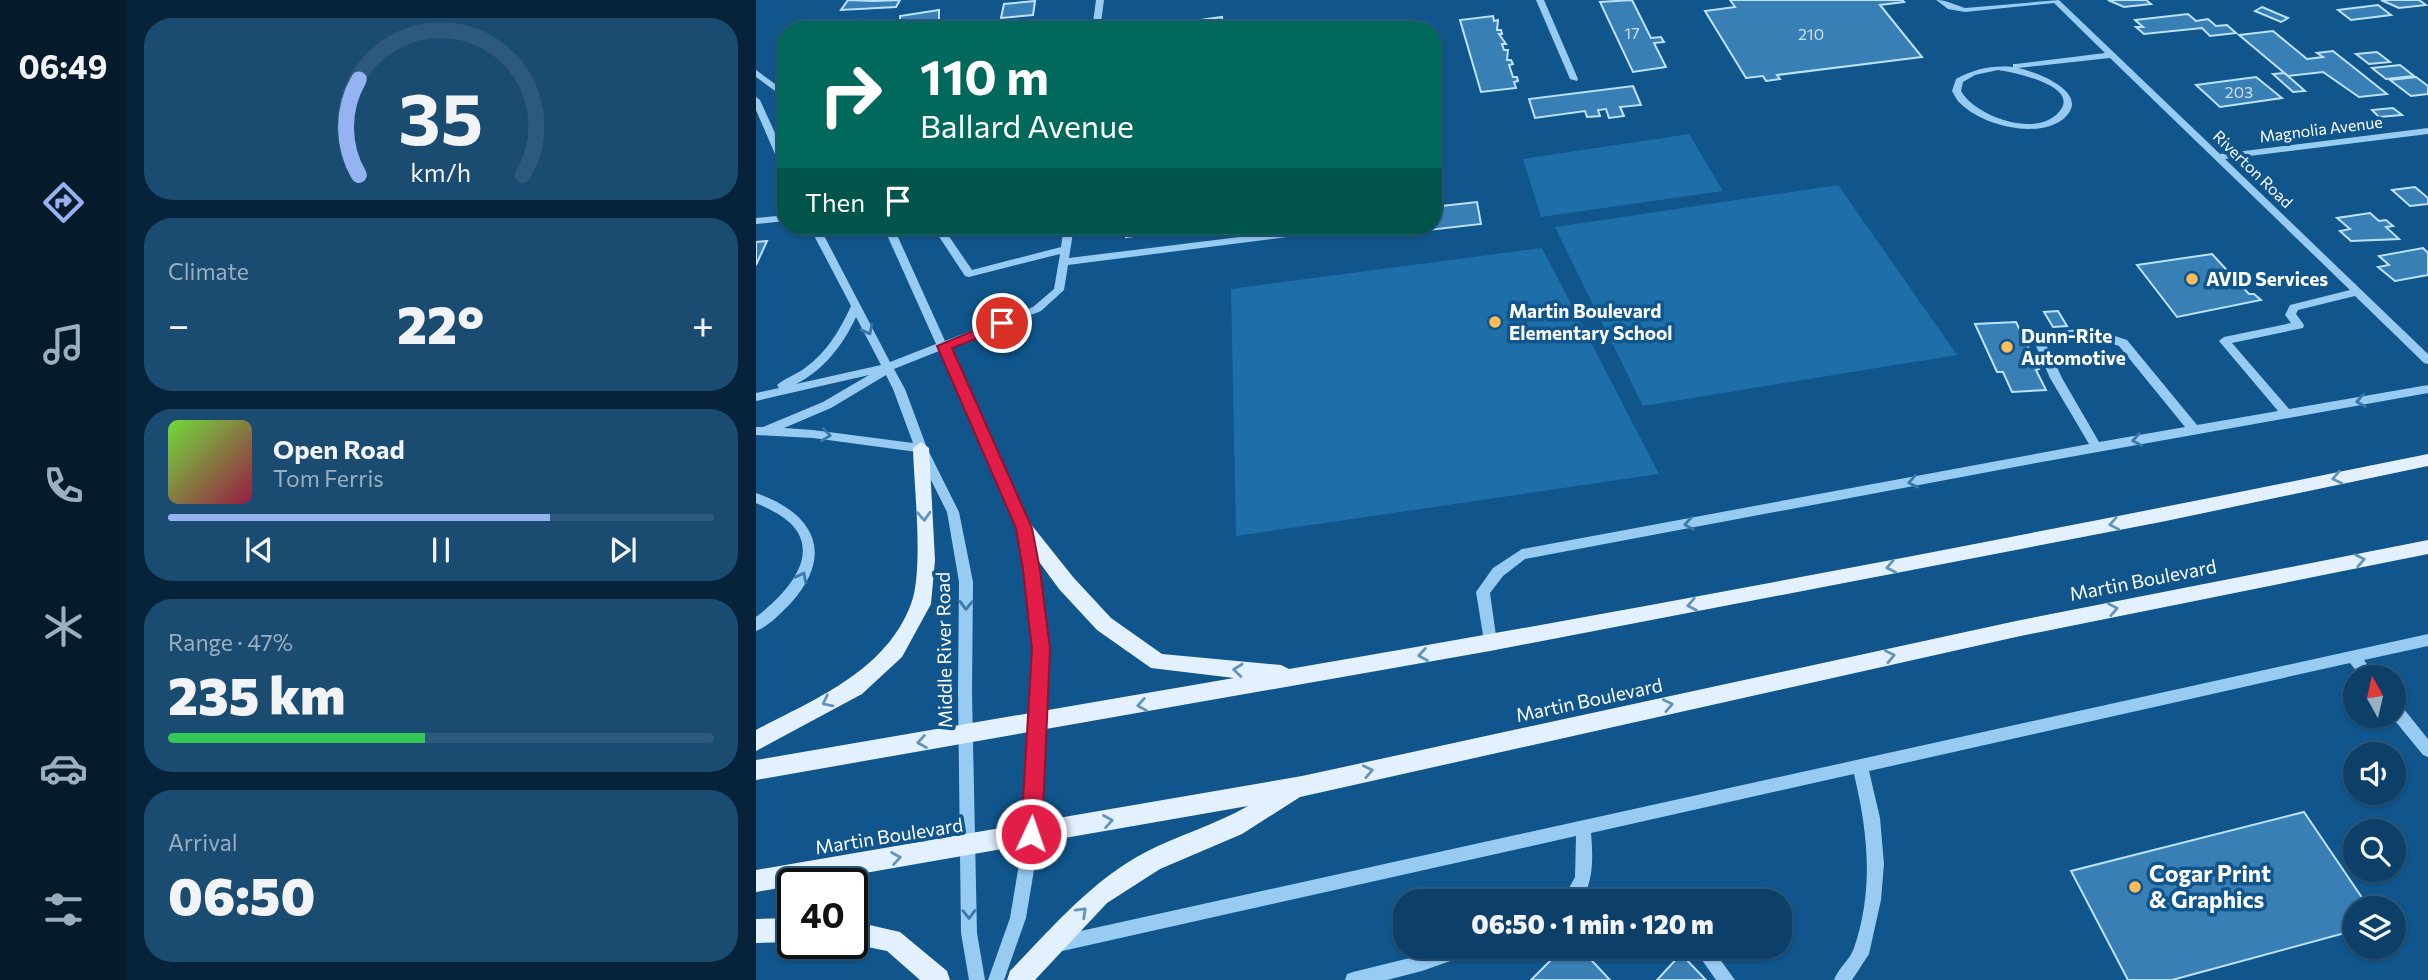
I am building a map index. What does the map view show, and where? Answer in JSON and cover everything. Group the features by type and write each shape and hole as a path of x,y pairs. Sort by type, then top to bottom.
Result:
{"main road":[{"path":"756,741 855,688 895,651 921,604 926,560 921,448"},
{"path":"756,770 967,736 1490,643 2161,515 2428,460"},
{"path":"1024,528 1066,583 1104,624 1158,662 1306,677"},
{"name":"Martin Boulevard","path":"756,881 968,847 1302,786 2016,629 2428,547"},
{"path":"1018,980 1099,895 1152,860 1234,826 1302,786"},
{"path":"756,931 777,930"},
{"path":"868,936 892,940 938,980"}],"street":[{"path":"1097,21 1100,0"},
{"path":"1540,0 1574,79"},
{"path":"1940,0 1951,7 1965,10 2056,0"},
{"name":"Riverton Road","path":"2056,0 2428,360"},
{"path":"1998,68 2033,74 2054,85 2066,98 2067,108 2062,116 2043,124 2018,127 1990,121 1968,110 1959,100 1956,91 1959,82 1968,75 1998,68 2112,55"},
{"path":"756,73 777,89"},
{"path":"756,100 777,148"},
{"name":"Magnolia Avenue","path":"2218,158 2428,131"},
{"path":"756,221 777,219"},
{"name":"Middle River Road","path":"819,235 888,368 921,448 953,512 966,582 970,933 976,980"},
{"path":"892,235 1024,528 1041,649 1031,834 1018,918 996,980"},
{"path":"943,235 969,274 1066,249"},
{"path":"756,396 888,368 1037,309 1059,290 1068,235"},
{"path":"1064,262 1278,235"},
{"path":"2287,414 2224,341 2299,325 2290,315 2294,307 2357,292"},
{"path":"756,396 796,380 817,366 845,334 856,306"},
{"path":"2096,447 2056,378 2038,340 2088,331 2123,343 2194,430"},
{"path":"757,432 795,421 841,400 888,368"},
{"path":"1490,643 1483,592 1498,572 1522,554 2096,447 2428,389"},
{"path":"757,432 838,436 921,448"},
{"path":"756,498 782,507 807,535 811,559 790,598 756,625"},
{"path":"1051,945 2428,640"},
{"path":"2353,657 2359,665"},
{"path":"2406,723 2428,750"},
{"path":"1842,980 1861,954 1873,900 1876,864 1872,818 1860,766"},
{"path":"1579,889 1585,860 1583,827"},
{"path":"1353,980 1433,959"},
{"path":"1710,959 1727,980"}],"shaded area":[{"path":"1689,134 1723,191 1541,217 1523,159"},
{"path":"1838,185 1957,355 1643,406 1555,227"},
{"path":"1542,248 1659,474 1236,536 1231,289"}],"building":[{"path":"848,0 900,0 896,7 841,10"},
{"path":"1632,0 1651,38 1661,37 1664,42 1654,43 1666,67 1633,72 1600,2"},
{"path":"1730,0 1902,0 1904,2 1880,5 1922,57 1777,75 1780,79 1766,81 1763,76 1746,78 1705,11 1735,7"},
{"path":"2108,0 2146,0 2151,4 2124,7"},
{"path":"2381,0 2419,0 2426,5 2399,8"},
{"path":"1035,1 1033,15 1001,18 1004,4"},
{"path":"2378,5 2391,15 2351,20 2338,10"},
{"path":"2262,7 2288,18 2281,22 2255,11"},
{"path":"939,10 939,21 900,21 900,16"},
{"path":"2188,14 2196,21 2208,19 2216,26 2227,25 2236,33 2210,36 2202,28 2144,34 2136,27 2143,27 2135,20"},
{"path":"1493,16 1494,21 1498,20 1497,30 1501,30 1502,34 1499,34 1506,44 1502,44 1504,50 1508,50 1507,60 1511,60 1513,64 1509,65 1513,77 1517,77 1518,81 1514,82 1516,88 1481,92 1460,20"},
{"path":"1222,17 1222,21 1194,21"},
{"path":"2273,31 2307,59 2323,57 2317,53 2333,51 2387,94 2359,97 2323,72 2288,76 2239,35"},
{"path":"2377,52 2390,62 2369,64 2356,54"},
{"path":"2400,65 2414,76 2386,79 2372,68"},
{"path":"2284,73 2305,91 2293,92 2273,74"},
{"path":"2256,77 2282,98 2220,107 2196,85"},
{"path":"2416,77 2428,86 2428,94 2411,96 2390,80"},
{"path":"1633,86 1641,105 1620,107 1624,116 1609,118 1606,109 1598,110 1600,116 1587,117 1585,111 1535,118 1529,99"},
{"path":"2393,108 2402,115 2379,117 2372,110"},
{"path":"2415,187 2428,198 2428,204 2410,206 2392,190"},
{"path":"1477,202 1481,224 1442,228 1442,206"},
{"path":"2370,213 2379,221 2386,220 2393,226 2386,227 2399,239 2351,241 2340,231 2350,229 2337,218"},
{"path":"767,241 756,265 756,242"},
{"path":"2423,248 2428,253 2428,275 2395,281 2378,267 2389,265 2379,256"},
{"name":"AVID Services","path":"2212,254 2249,294 2254,294 2261,300 2177,317 2137,265"},
{"path":"2058,311 2067,326 2053,327 2044,312"},
{"name":"Dunn-Rite Automotive","path":"2016,322 2046,390 2012,392 2003,372 1997,372 1975,324"},
{"path":"2304,812 2343,870 2343,882 2351,882 2361,896 2343,896 2343,934 2172,980 2128,980 2071,871"},
{"path":"1552,959 1590,959 1610,980 1531,980"},
{"path":"1676,959 1686,959 1706,980 1657,980"}],"place":[{"name":"AVID Services","path":"2192,279"},
{"name":"Martin Boulevard Elementary School","path":"1495,322"},
{"name":"Dunn-Rite Automotive","path":"2007,347"},
{"name":"Cogar Print & Graphics","path":"2135,887"}],"route":[{"path":"1002,323 944,346 1024,528 1041,649 1031,834"}]}
